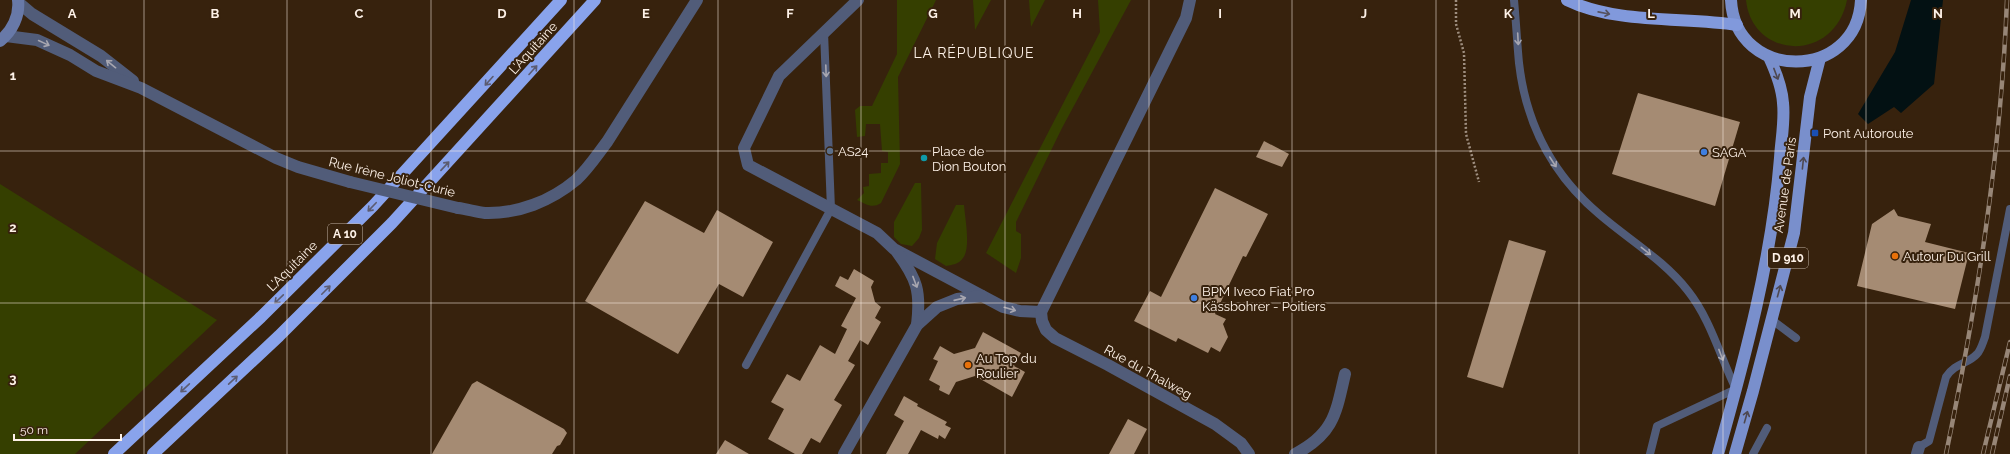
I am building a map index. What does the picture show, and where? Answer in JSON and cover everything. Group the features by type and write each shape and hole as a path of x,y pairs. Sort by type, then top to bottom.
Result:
{"highway":[{"name":"L'Aquitaine","path":"114,454 261,317 373,206 561,0"},
{"name":"L'Aquitaine","path":"153,454 279,336 392,223 595,0"},
{"path":"1567,0 1606,14 1689,19 1737,25"}],"main road":[{"path":"1731,0 1731,9 1737,25 1745,38 1759,51 1770,57 1786,62 1798,62 1820,58 1837,49 1848,38 1857,23 1861,10 1861,0"},
{"path":"3,38 15,20 18,1"},
{"name":"Avenue de Paris","path":"1718,454 1736,389 1764,264 1779,172 1783,105 1778,78 1770,57"},
{"name":"Avenue de Paris","path":"1735,454 1794,233 1810,97 1820,58"}],"street":[{"name":"Rue Irène Joliot-Curie","path":"3,38 37,40 96,71 141,88 276,158 298,167 350,182 485,213 527,207 551,198 576,180 607,142 697,0"},
{"path":"858,0 779,76 744,148 748,165 877,234 894,249 909,269 917,285 919,309 917,325"},
{"path":"894,249 1003,307 1020,312 1041,312 1186,18 1190,0"},
{"path":"18,1 32,14 101,56 141,88"},
{"path":"844,454 917,325 937,307 957,299 982,296"},
{"name":"Rue du Thalweg","path":"1041,312 1042,321 1046,330 1055,338 1108,365 1215,424 1241,443 1249,454"},
{"path":"1295,454 1319,438 1331,424 1345,374"}],"lane":[{"path":"1514,0 1519,63 1524,93 1537,134 1548,156 1560,174 1586,203 1662,264 1688,291 1705,317 1736,389 1657,426 1650,454"},
{"path":"746,365 831,209 824,32"},
{"path":"70,56 78,43"},
{"path":"1918,450 1929,441 1946,377 1950,370 1977,355 1985,337 2010,209"},
{"path":"1772,320 1796,338"},
{"path":"1754,454 1767,428"}],"path":[{"path":"1456,0 1456,24 1464,53 1466,134 1479,182"}],"green space":[{"path":"897,0 936,0 898,77 900,164 881,203 872,206 857,200 864,193 863,187 869,186 869,174 881,173 881,163 888,163 888,152 882,151 880,124 866,124 865,136 857,137 855,110 860,106 872,106 897,54"},
{"path":"973,0 991,0 975,30"},
{"path":"1029,0 1045,0 1031,27"},
{"path":"1098,0 1131,0 1062,128 1016,222 1016,231 1021,234 1021,258 1016,273 986,253 1100,32"},
{"path":"1746,0 1847,0 1839,21 1827,35 1811,44 1794,46 1777,43 1762,34 1752,20"},
{"path":"915,183 921,183 922,230 919,238 912,246 901,244 894,237 894,222"},
{"path":"0,184 217,320 75,454 0,454"},
{"path":"956,205 964,205 967,247 960,262 946,266 935,259 937,243"}],"shaded area":[{"path":"1911,0 1943,0 1934,84 1901,113 1894,107 1868,124 1858,114 1895,52"}],"building":[{"path":"1638,93 1740,122 1715,206 1612,174"},
{"path":"1264,141 1289,154 1282,167 1256,157"},
{"path":"1215,188 1268,214 1246,257 1243,256 1215,314 1226,319 1223,324 1228,337 1220,352 1211,347 1208,353 1178,338 1176,342 1134,321 1150,291 1161,297"},
{"path":"645,201 704,233 717,210 773,242 743,297 719,284 678,354 585,301"},
{"path":"1894,209 1898,216 1931,224 1925,242 1969,253 1955,309 1857,286 1872,224"},
{"path":"1509,240 1546,251 1503,388 1467,377"},
{"path":"854,269 874,281 871,287 875,302 881,307 875,318 881,322 868,345 860,340 848,361 855,365 834,400 842,405 820,443 811,438 802,454 795,454 768,439 784,409 771,402 787,374 800,381 820,345 835,354 847,329 841,326 856,298 835,286 840,276 848,280"},
{"path":"983,332 1021,353 1014,366 1025,372 1012,397 975,376 956,382 949,395 939,390 940,386 929,380 938,361 933,359 940,346 954,354 975,348"},
{"path":"477,381 564,429 567,433 560,445 557,446 552,454 432,454 472,384"},
{"path":"904,396 918,404 917,406 947,422 945,425 951,428 945,439 939,435 938,439 921,430 908,454 886,454 904,421 894,415"},
{"path":"1128,419 1147,429 1134,454 1109,454"},
{"path":"725,440 749,454 716,454"}],"railway":[{"path":"1946,454 1968,341 1986,228 1999,114 2007,0"},
{"path":"1983,454 2010,342"},
{"path":"1992,454 2010,376"}],"place":[{"name":"Pont Autoroute","path":"1815,133"},
{"name":"AS24","path":"830,151"},
{"name":"SAGA","path":"1704,152"},
{"name":"Place de Dion Bouton","path":"924,158"},
{"name":"Autour Du Grill","path":"1895,256"},
{"name":"BPM Iveco Fiat Pro Kässbohrer - Poitiers","path":"1194,298"},
{"name":"Au Top du Roulier","path":"968,365"}],"district":[{"name":"LA RÉPUBLIQUE","path":"974,53"}]}
